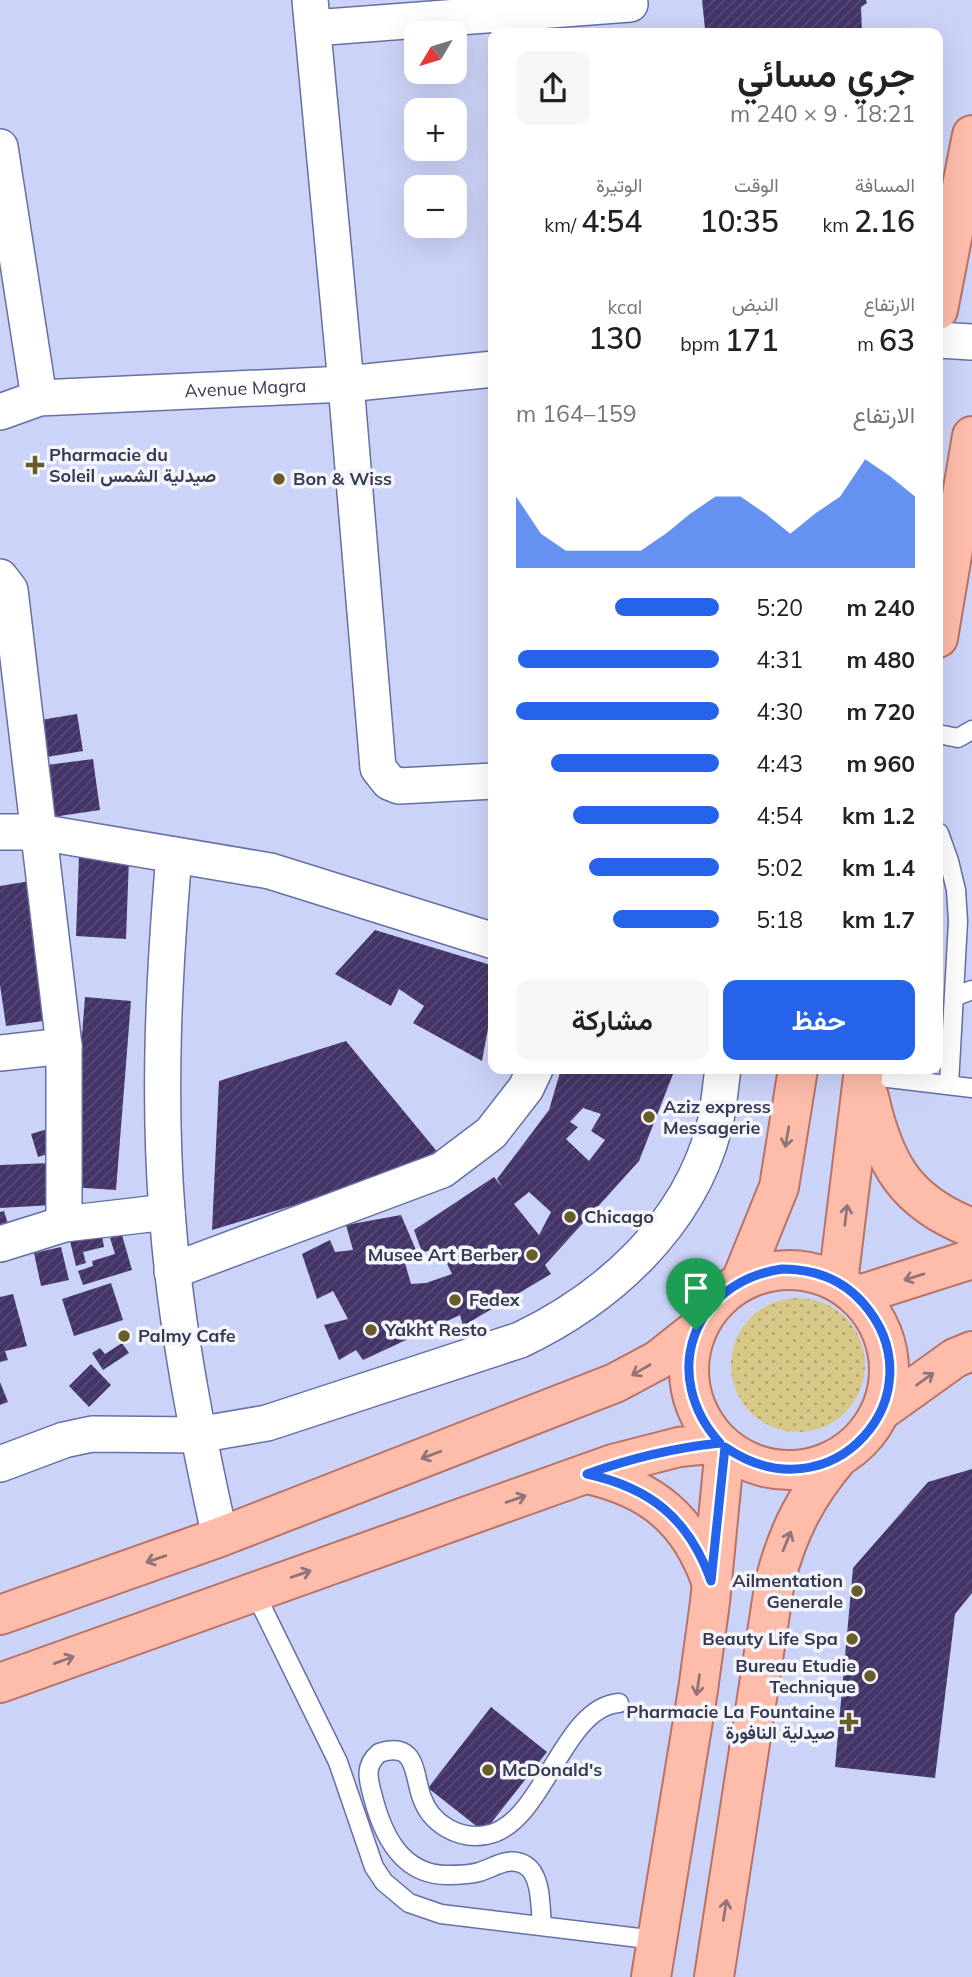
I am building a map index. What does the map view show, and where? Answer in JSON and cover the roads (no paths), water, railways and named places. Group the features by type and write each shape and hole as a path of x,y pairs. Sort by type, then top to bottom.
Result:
{"main road":[{"path":"943,291 966,203 972,135"},
{"path":"943,617 965,525 972,436"},
{"path":"741,1281 779,1187 797,1074"},
{"path":"847,1289 864,1074"},
{"path":"864,1074 876,1129 884,1152 896,1173 926,1204 972,1228"},
{"path":"847,1289 972,1259"},
{"path":"0,1615 220,1537 615,1383 658,1360 696,1330 714,1302 741,1281 768,1271 797,1269 811,1272 847,1289 873,1315 887,1350 888,1387 881,1411 864,1437 839,1457 807,1499 783,1551 775,1581 714,1977"},
{"path":"696,1330 689,1360 690,1390 701,1419 722,1445 751,1463 781,1470 811,1468 839,1457"},
{"path":"881,1411 955,1357 972,1351"},
{"path":"0,1683 639,1456 679,1447 722,1445"},
{"path":"651,1977 685,1777 711,1581 722,1445"},
{"path":"587,1474 634,1488 674,1517 703,1558 711,1581"}],"street":[{"path":"488,780 399,786 389,782 378,768 312,14 630,13"},
{"path":"0,148 39,398"},
{"path":"943,340 972,342"},
{"name":"Avenue Magra","path":"0,412 39,398 346,384 488,370"},
{"path":"0,577 10,590 64,1045 64,1224"},
{"path":"0,832 39,832 270,871 488,939"},
{"path":"174,855 164,985 162,1060 167,1212 183,1353 197,1435 220,1537"},
{"path":"0,1053 64,1045"},
{"path":"172,1270 442,1170 491,1133 526,1088 533,1074"},
{"path":"0,1464 64,1440 92,1434 197,1435 267,1423 484,1352 553,1324 614,1281 664,1227 701,1162 714,1128 722,1074"},
{"path":"0,1244 64,1224 167,1212"}],"lane":[{"path":"943,735 958,738 972,730"},
{"path":"943,844 956,891 958,921 949,1085"},
{"path":"954,997 972,990"},
{"path":"877,1074 972,1088"},
{"path":"254,1591 338,1762 354,1802 368,1852 384,1882 402,1898 425,1910 656,1940"},
{"path":"542,1925 536,1881 529,1867 522,1863 507,1861 477,1873 460,1875 430,1874 408,1863 391,1843 382,1824 369,1784 368,1768 379,1753 397,1751 405,1754 415,1769 422,1800 434,1819 453,1832 486,1835 497,1832 516,1820 524,1812 561,1751 580,1728 607,1705 619,1703"}],"place":[{"name":"Pharmacie du Soleil صيدلية الشمس","path":"35,465"},
{"name":"Bon & Wiss","path":"279,479"},
{"name":"Aziz express Messagerie","path":"649,1117"},
{"name":"Chicago","path":"570,1217"},
{"name":"Musee Art Berber","path":"532,1255"},
{"name":"Fedex","path":"455,1300"},
{"name":"Yakht Resto","path":"371,1330"},
{"name":"Palmy Cafe","path":"124,1336"},
{"name":"Ailmentation Generale","path":"857,1591"},
{"name":"Beauty Life Spa","path":"852,1639"},
{"name":"Bureau Etudie Technique","path":"870,1676"},
{"name":"Pharmacie La Fountaine صيدلية النافورة","path":"849,1722"},
{"name":"McDonald's","path":"488,1770"}]}
